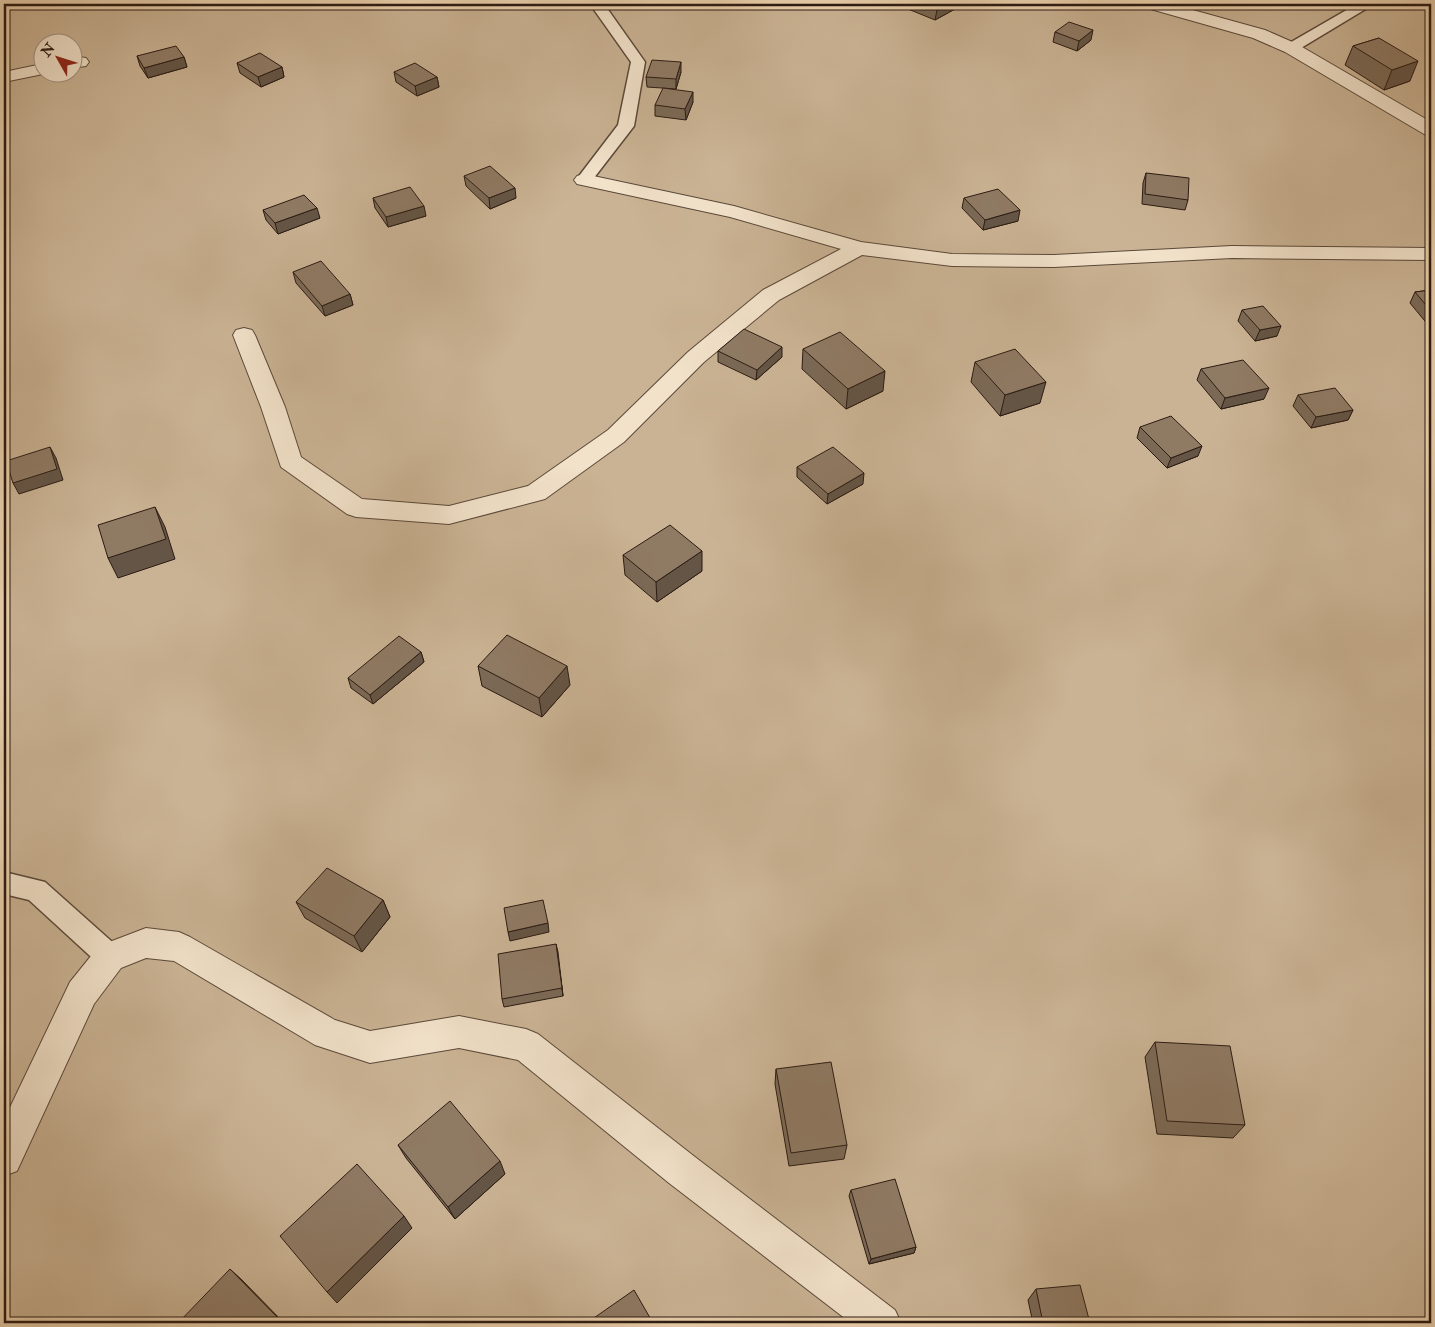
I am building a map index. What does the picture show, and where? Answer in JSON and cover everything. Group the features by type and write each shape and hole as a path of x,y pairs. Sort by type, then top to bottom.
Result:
{"street":[{"path":"1153,4 1259,34 1290,48 1431,130"},
{"path":"4,77 32,71"},
{"path":"584,180 734,212 858,248 952,260 1054,261 1232,252 1431,254"},
{"path":"244,335 273,407 290,461 356,508 449,515 536,492 616,436 696,357 771,295 858,248"},
{"path":"4,1158 82,992 110,957 146,943 179,946 327,1034 370,1047 458,1032 526,1045 682,1170 882,1323"}],"lane":[{"path":"584,180 626,126 638,62 597,4"},
{"path":"1290,48 1367,4"},
{"path":"4,883 36,890 110,957"}],"shaded area":[{"path":"4,4 1431,4 1431,1323 4,1323"}],"building":[{"path":"920,4 948,4 937,10"},
{"path":"1069,22 1093,30 1079,41 1055,32"},
{"path":"1379,38 1418,61 1392,70 1353,46"},
{"path":"176,46 184,57 144,68 137,56"},
{"path":"260,53 282,67 258,77 237,63"},
{"path":"652,60 681,62 676,79 646,77"},
{"path":"415,63 437,77 415,86 394,72"},
{"path":"663,88 693,92 685,109 655,105"},
{"path":"490,166 515,188 489,198 464,176"},
{"path":"1146,173 1189,178 1188,200 1145,194"},
{"path":"410,187 424,206 386,217 373,198"},
{"path":"998,189 1020,210 985,220 964,198"},
{"path":"304,195 317,208 275,223 263,210"},
{"path":"321,261 350,294 322,306 293,272"},
{"path":"1431,290 1431,311 1415,292"},
{"path":"1263,306 1281,326 1260,330 1242,310"},
{"path":"744,329 782,347 757,370 718,351"},
{"path":"840,332 885,371 848,389 803,349"},
{"path":"1015,349 1046,382 1005,395 975,362"},
{"path":"1243,360 1269,388 1225,398 1201,369"},
{"path":"1335,388 1353,410 1316,417 1298,395"},
{"path":"1171,416 1202,446 1171,458 1140,427"},
{"path":"50,447 57,469 13,483 6,461"},
{"path":"833,447 864,473 828,494 797,467"},
{"path":"155,507 166,539 108,558 98,525"},
{"path":"670,525 702,551 656,582 623,555"},
{"path":"507,635 567,666 539,698 478,666"},
{"path":"399,636 421,652 370,695 348,678"},
{"path":"327,868 383,900 354,936 296,902"},
{"path":"543,900 548,923 508,932 504,908"},
{"path":"556,944 562,988 502,999 498,954"},
{"path":"1155,1042 1230,1046 1245,1125 1167,1121"},
{"path":"831,1062 847,1145 791,1153 776,1069"},
{"path":"450,1101 500,1161 448,1207 398,1145"},
{"path":"357,1164 404,1216 327,1292 280,1236"},
{"path":"895,1179 916,1247 871,1259 851,1190"},
{"path":"230,1269 283,1323 178,1323"},
{"path":"1080,1285 1090,1323 1043,1323 1036,1289"},
{"path":"634,1290 653,1323 593,1323 591,1320"}]}
